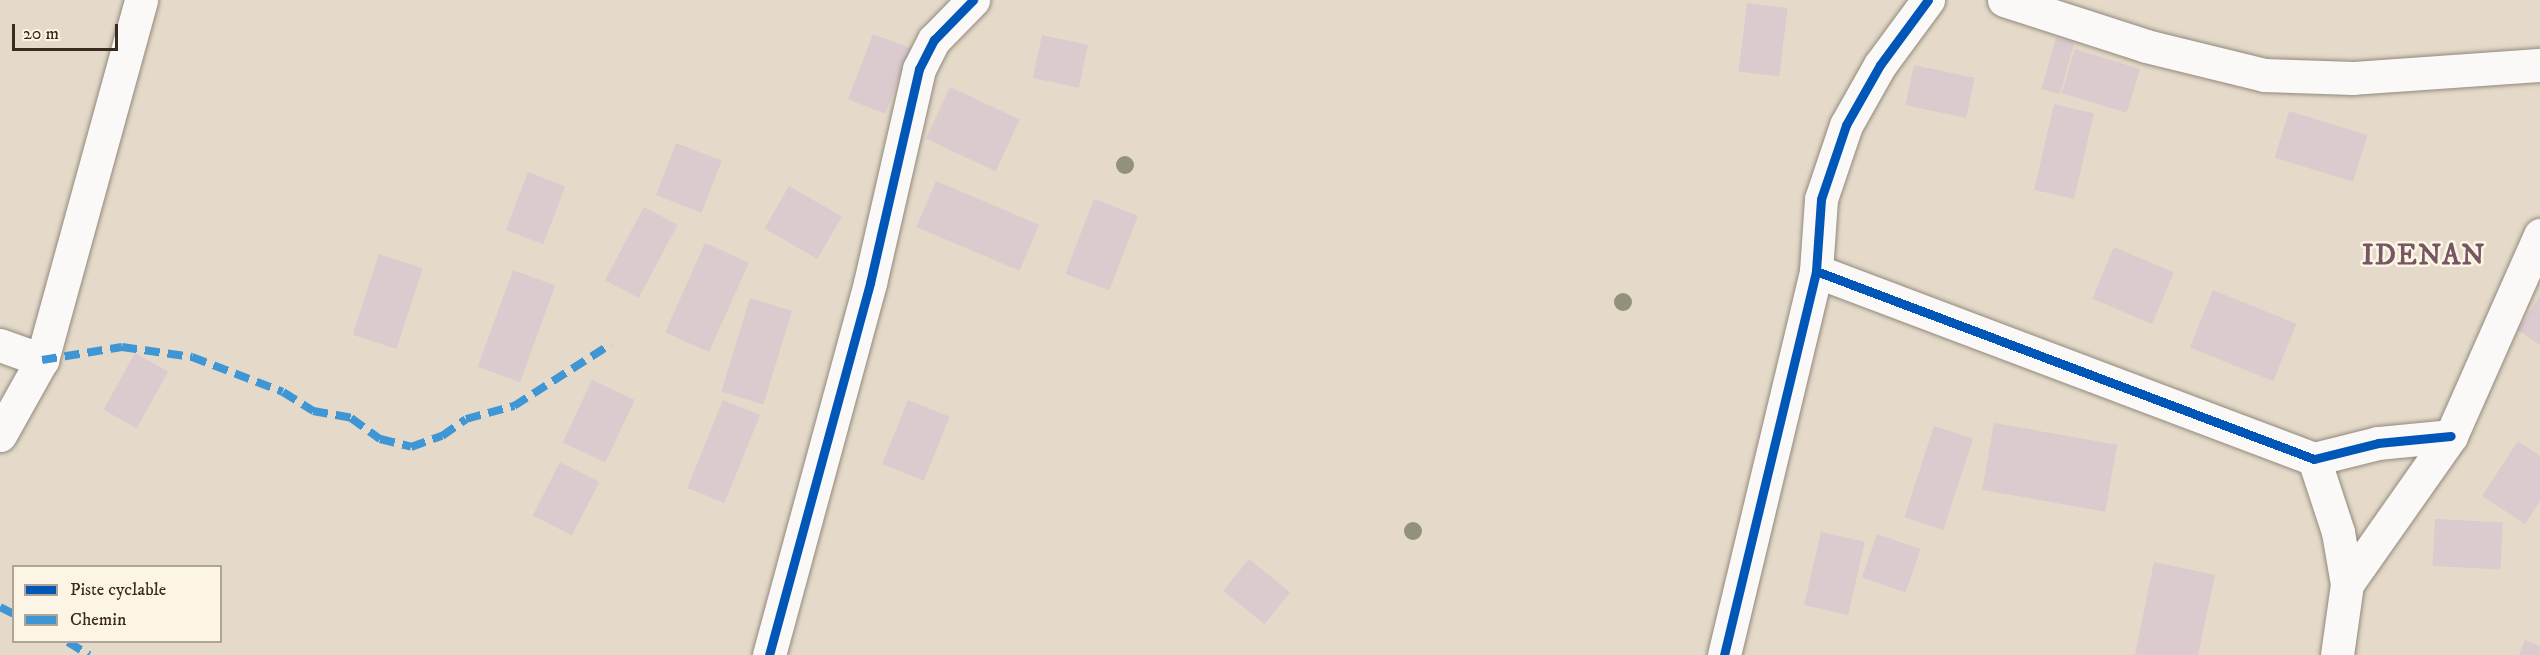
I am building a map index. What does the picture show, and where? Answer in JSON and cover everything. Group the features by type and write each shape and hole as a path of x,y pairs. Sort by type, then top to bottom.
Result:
{"street":[{"path":"0,435 42,360 141,0"},
{"path":"769,655 870,283 919,69 934,40 973,0"},
{"path":"1728,654 1816,272 1821,199 1846,125 1880,65 1928,0"},
{"path":"2004,0 2146,46 2264,75 2354,78 2540,65"},
{"path":"2347,584 2451,436 2540,235"},
{"path":"1816,272 2314,459 2378,443 2451,436"},
{"path":"0,345 42,360"},
{"path":"2314,459 2338,532 2347,584 2337,655"}],"building":[{"path":"1747,3 1788,8 1779,76 1739,71"},
{"path":"873,34 910,48 885,114 848,99"},
{"path":"1042,35 1088,45 1079,88 1033,78"},
{"path":"2056,38 2074,43 2060,94 2041,89"},
{"path":"2075,49 2140,69 2127,113 2062,93"},
{"path":"1914,65 1975,78 1966,118 1905,105"},
{"path":"950,87 1020,120 996,171 926,139"},
{"path":"2054,104 2094,113 2074,199 2034,190"},
{"path":"2289,111 2367,135 2353,182 2275,158"},
{"path":"676,143 722,161 702,213 656,195"},
{"path":"528,172 565,186 543,244 506,230"},
{"path":"936,181 1039,225 1020,271 916,227"},
{"path":"789,186 842,216 817,259 764,228"},
{"path":"1094,199 1138,216 1109,291 1065,274"},
{"path":"644,207 678,225 639,298 605,280"},
{"path":"705,243 749,263 709,352 665,333"},
{"path":"2114,247 2174,272 2152,324 2092,299"},
{"path":"379,254 423,268 396,349 353,335"},
{"path":"513,270 555,285 520,382 478,367"},
{"path":"2213,290 2296,324 2273,381 2190,347"},
{"path":"2540,296 2540,345 2518,330"},
{"path":"750,298 792,311 763,405 721,392"},
{"path":"135,353 168,371 137,428 103,410"},
{"path":"592,380 635,400 605,462 563,443"},
{"path":"723,400 760,415 724,503 687,488"},
{"path":"908,400 950,417 924,481 882,464"},
{"path":"1994,423 2117,445 2105,512 1982,490"},
{"path":"1934,426 1973,439 1943,530 1904,517"},
{"path":"2518,441 2540,456 2540,501 2525,524 2482,496"},
{"path":"560,462 599,482 572,535 533,515"},
{"path":"2435,519 2503,523 2500,569 2433,566"},
{"path":"1821,532 1865,542 1848,615 1804,605"},
{"path":"1877,534 1920,549 1906,592 1862,577"},
{"path":"1249,559 1290,592 1264,624 1223,591"},
{"path":"2154,562 2215,575 2198,655 2135,655"},
{"path":"2525,640 2540,646 2540,655 2519,655"}],"marked path":[{"path":"42,360 122,347 192,357 283,392 313,411 351,418 380,439 411,447 442,436 466,419 514,406 611,344"},
{"path":"0,607 12,613"},
{"path":"70,643 89,655"}],"cycle path":[{"path":"769,655 870,283 919,69 934,40 973,0"},
{"path":"1724,655 1816,271 1821,199 1846,125 1880,65 1928,0"},
{"path":"1816,271 2314,459 2378,443 2451,436"}],"district":[{"name":"IDENAN","path":"2424,256"}]}
